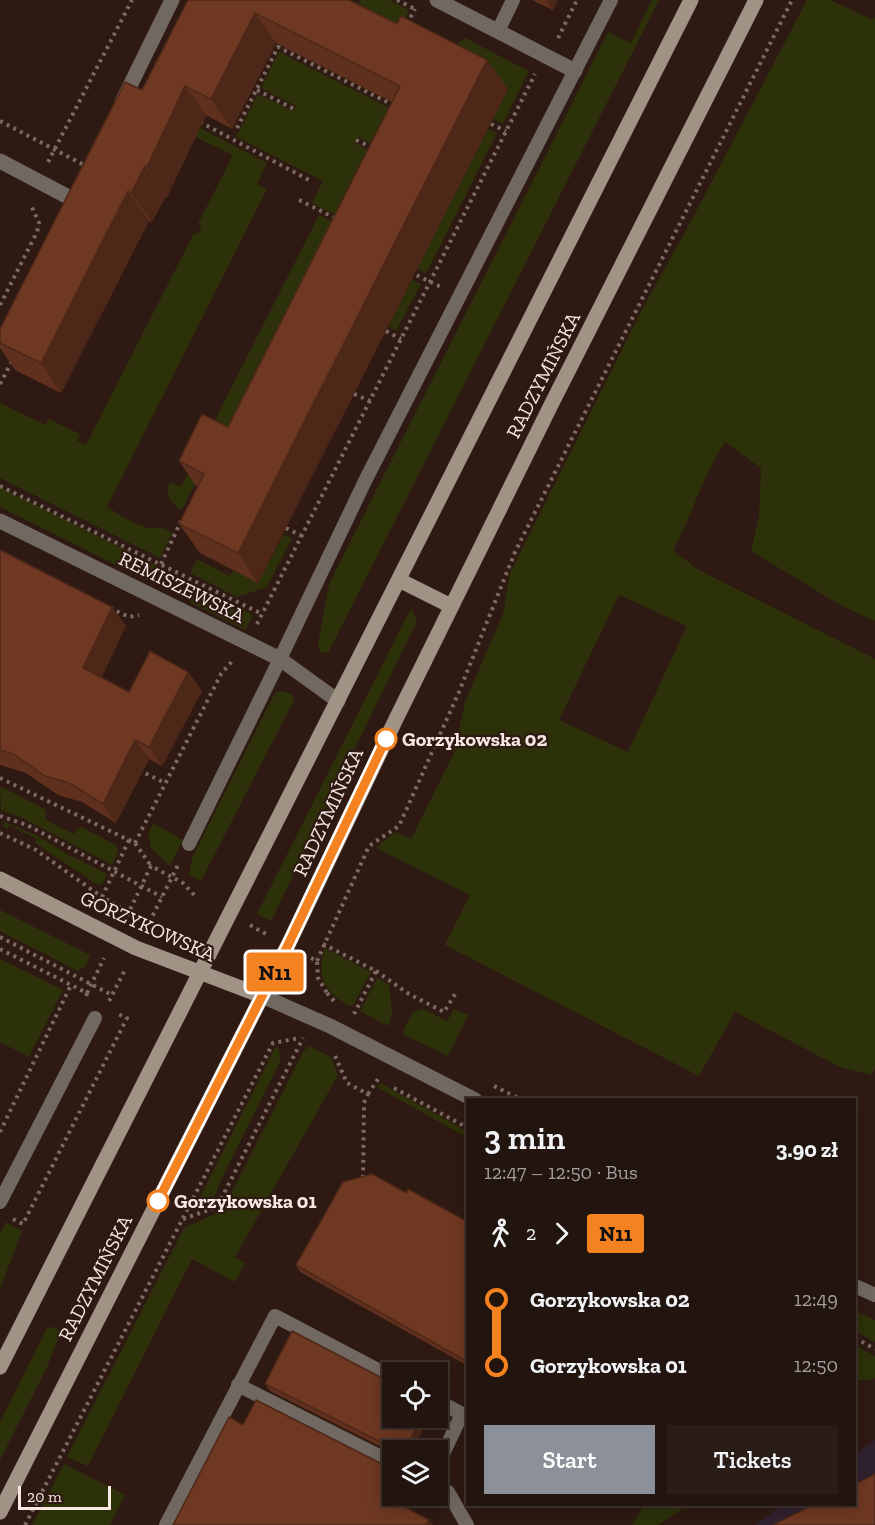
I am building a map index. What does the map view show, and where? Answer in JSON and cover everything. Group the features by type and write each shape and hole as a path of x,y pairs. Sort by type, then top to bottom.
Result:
{"main road":[{"name":"RADZYMIŃSKA","path":"0,1367 691,0"},
{"name":"RADZYMIŃSKA","path":"0,1512 262,996 452,606 756,0"},
{"path":"399,580 452,606"},
{"name":"GORZYKOWSKA","path":"0,879 136,948 262,996"}],"street":[{"path":"115,115 172,0"},
{"path":"437,0 575,71"},
{"path":"0,161 39,182 71,205 89,168"},
{"name":"REMISZEWSKA","path":"0,521 280,659 338,701"},
{"name":"GORZYKOWSKA","path":"262,996 330,1026 471,1098"}],"lane":[{"path":"498,31 513,0"},
{"path":"189,844 366,479 611,0"},
{"path":"0,1202 95,1018"},
{"path":"856,1286 875,1295"},
{"path":"166,1525 274,1316 382,1372"},
{"path":"238,1385 382,1457"},
{"path":"448,1406 462,1414 448,1443"},
{"path":"448,1492 467,1525"}],"path":[{"path":"0,304 37,232 39,223 28,201 132,0"},
{"path":"397,0 424,13"},
{"path":"323,999 327,993 318,978 317,961 369,846 399,826 459,692 515,552 792,0"},
{"path":"406,26 415,9"},
{"path":"237,128 278,47 405,112"},
{"path":"135,843 221,674 248,643 537,68"},
{"path":"256,90 294,109"},
{"path":"190,117 309,180"},
{"path":"0,121 89,168"},
{"path":"490,124 506,131"},
{"path":"356,140 375,149"},
{"path":"299,200 339,220"},
{"path":"407,278 413,264"},
{"path":"410,272 459,296"},
{"path":"386,331 401,339"},
{"path":"0,384 16,354"},
{"path":"354,394 370,401"},
{"path":"0,486 262,614"},
{"path":"161,564 182,520"},
{"path":"286,528 302,536"},
{"path":"109,607 129,618 141,615 148,619"},
{"path":"222,657 231,662"},
{"path":"137,769 165,783"},
{"path":"0,778 135,843 151,866 183,883 196,897"},
{"path":"0,816 27,825 162,897"},
{"path":"0,832 36,850 127,914 151,866"},
{"path":"102,897 129,840"},
{"path":"250,926 266,934"},
{"path":"0,937 112,995"},
{"path":"323,944 376,971 409,994 444,1012 457,991"},
{"path":"87,993 104,958"},
{"path":"311,958 317,961"},
{"path":"353,1015 376,971"},
{"path":"0,1132 71,985"},
{"path":"182,1220 217,1207 305,1033"},
{"path":"25,1525 273,1043 303,1038 311,1042"},
{"path":"327,1051 344,1060"},
{"path":"335,1056 347,1083 368,1094"},
{"path":"369,1074 466,1127"},
{"path":"363,1184 364,1103 378,1079"},
{"path":"856,1339 875,1349"}],"shaded area":[{"path":"875,1440 875,1525 754,1525 782,1506 856,1506 856,1453"}],"green space":[{"path":"361,0 389,0 409,10 393,41 351,20"},
{"path":"652,0 659,0 328,653 320,652 318,644 329,584 608,32 631,43"},
{"path":"807,0 830,0 873,20 875,17 875,621 842,606 751,551 759,517 761,468 725,442 710,468 673,550 697,569 875,659 875,1068 872,1075 840,1067 735,1012 699,1076 445,945 470,895 376,848 395,832 411,839 454,753 465,702 503,614 510,573 645,304","holes":["619,595 687,626 628,752 559,720"]},
{"path":"465,38 529,71 503,124 493,119 456,45"},
{"path":"279,52 411,119 393,154 358,137 355,143 390,161 357,226 312,203 323,181 236,137 258,94 293,111 296,106 261,88"},
{"path":"200,128 267,163 257,184 267,189 107,507 140,525 162,528 172,533 160,558 0,478 0,403 45,425 49,419 80,434 77,441 86,445 194,233 198,234 202,226 198,224 233,155 195,137"},
{"path":"488,129 497,133 426,274 417,269"},
{"path":"319,215 354,233 250,439 224,426 182,510 170,499 168,491 170,482 181,487"},
{"path":"412,280 421,284 396,331 388,326"},
{"path":"0,487 163,569 154,576 142,578 0,507"},
{"path":"284,534 292,538 267,587 237,597 190,573 197,559 230,576 233,570 258,583"},
{"path":"185,580 250,613 252,617 245,630 191,603 185,593"},
{"path":"410,610 417,621 271,921 257,914"},
{"path":"281,691 295,698 201,881 189,875 192,858 275,693"},
{"path":"0,788 46,810 46,820 73,834 81,827 116,845 118,852 112,865 23,818 1,810"},
{"path":"3,821 36,835 107,874 102,884 98,885 35,843 37,839 10,825 7,829"},
{"path":"153,823 183,840 170,866 151,848 148,834"},
{"path":"0,910 90,955 85,967 78,971 0,931"},
{"path":"326,949 371,972 353,1005 349,1006 334,995 324,983 321,969"},
{"path":"0,959 63,990 29,1057 0,1042"},
{"path":"377,978 389,984 392,1013 388,1026 360,1011"},
{"path":"424,1009 447,1021 454,1009 468,1015 448,1056 404,1035 404,1029 413,1012"},
{"path":"279,1046 280,1062 212,1202 195,1207 275,1048"},
{"path":"309,1046 331,1057 338,1075 235,1257 245,1263 235,1282 192,1259 88,1466 67,1457 184,1228 223,1210 303,1052"},
{"path":"380,1083 466,1131 466,1137 377,1087"},
{"path":"6,1222 22,1231 0,1289 0,1233"},
{"path":"856,1311 875,1320 875,1342 856,1332"},
{"path":"47,1328 58,1329 60,1334 47,1367 0,1460 0,1422"},
{"path":"856,1346 875,1356 875,1378 856,1380 858,1357"},
{"path":"64,1464 125,1495 110,1525 32,1525"},
{"path":"643,1506 686,1506 658,1525 632,1525"}],"building":[{"path":"188,0 349,0 397,24 401,16 487,60 238,553 179,524 204,474 179,461 202,414 228,427 400,86 255,13 211,99 185,86 147,167 145,166 131,193 128,191 41,363 0,343 0,329 125,82 142,90"},
{"path":"0,550 112,607 83,668 129,692 150,651 188,672 149,747 135,740 103,804 69,783 45,776 13,754 0,750"},
{"path":"372,1174 406,1193 408,1189 466,1221 466,1361 296,1265 343,1182"},
{"path":"292,1331 382,1378 382,1428 416,1428 410,1440 382,1440 382,1442 265,1384"},
{"path":"256,1400 382,1464 382,1506 403,1506 429,1520 426,1525 173,1525 229,1417 243,1425"},
{"path":"875,1474 875,1525 773,1525 810,1506 856,1506 856,1484"}],"bus line":[{"name":"N11","path":"158,1201 288,945 386,739"}],"place":[{"name":"Gorzykowska 02","path":"386,739"},
{"name":"Gorzykowska 01","path":"158,1201"}]}
